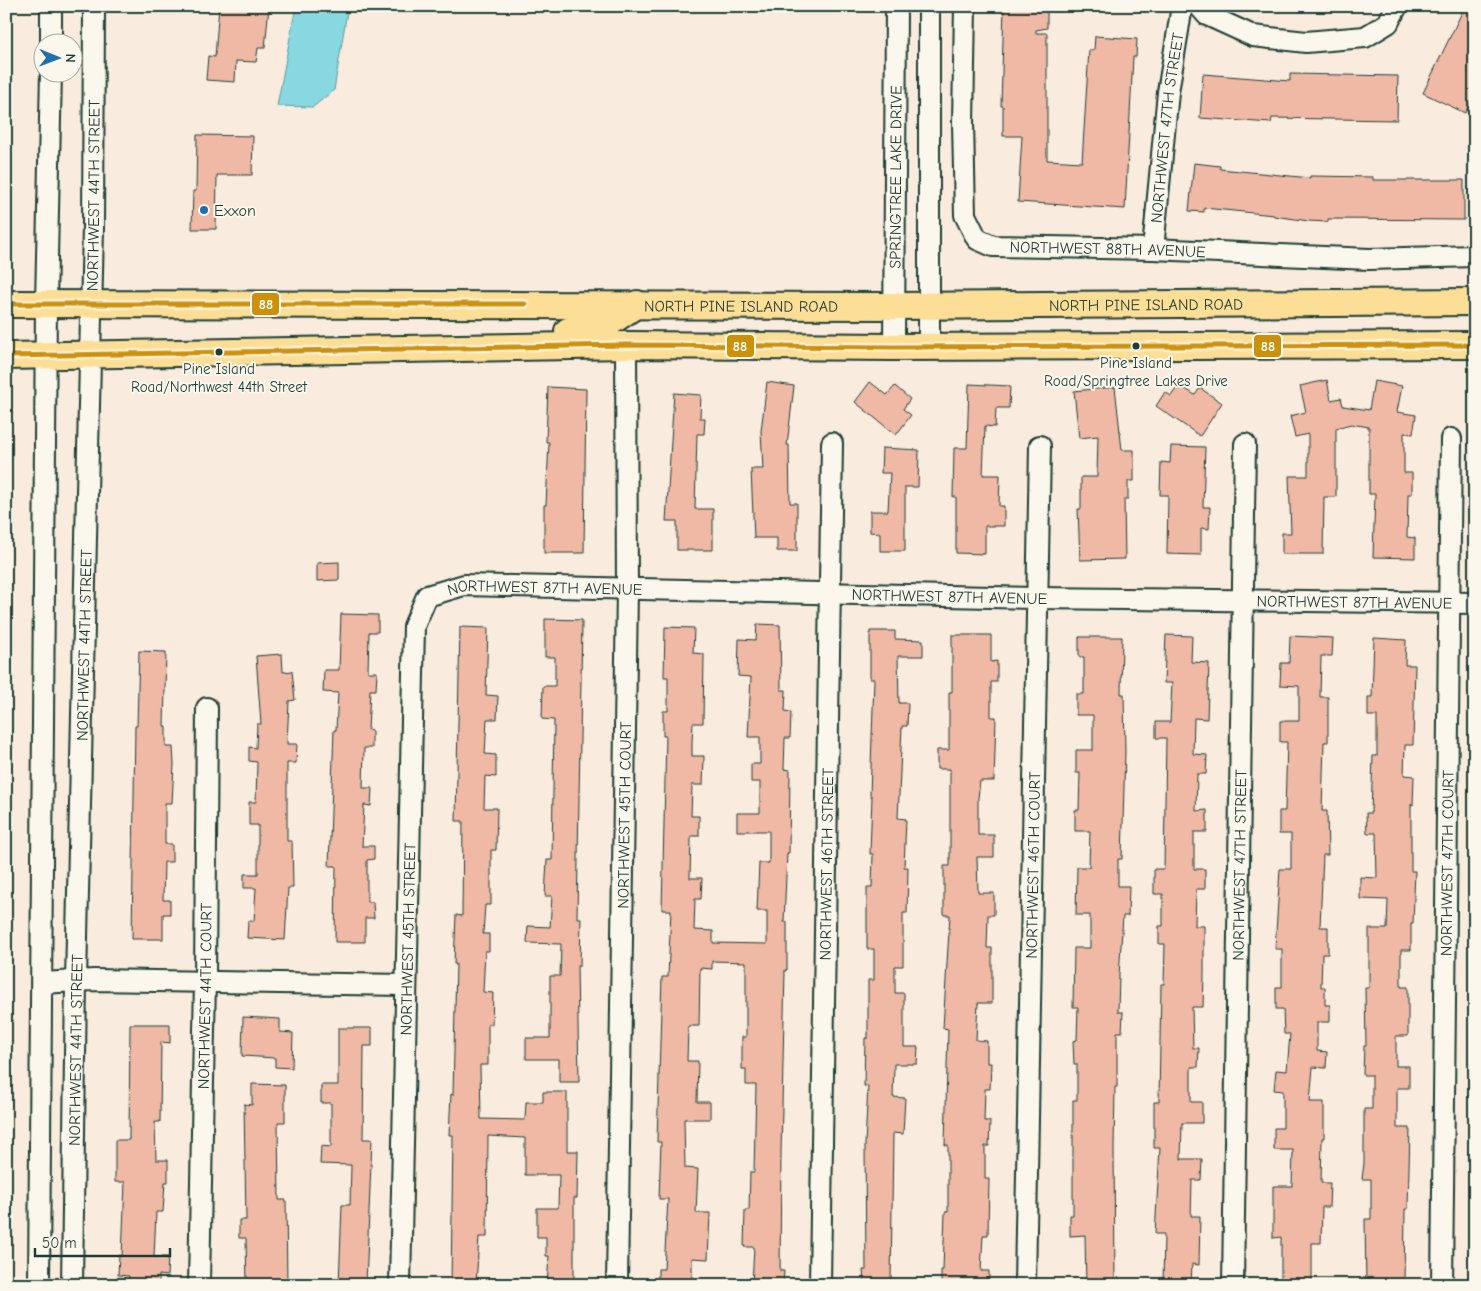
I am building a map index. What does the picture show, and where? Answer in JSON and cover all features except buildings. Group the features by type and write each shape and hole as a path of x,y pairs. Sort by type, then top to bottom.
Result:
{"main road":[{"name":"NORTH PINE ISLAND ROAD","path":"6,304 930,306 1475,302"},
{"path":"411,349 496,332 597,331 637,304"},
{"path":"6,356 626,345 894,347 1475,345"}],"street":[{"path":"51,6 51,32"},
{"name":"NORTHWEST 44TH STREET","path":"72,1285 76,980 93,228 94,6"},
{"name":"SPRINGTREE LAKE DRIVE","path":"894,347 896,6"},
{"path":"929,6 929,347"},
{"name":"NORTHWEST 88TH AVENUE","path":"965,6 963,124 966,215 977,239 994,246 1153,248 1370,259 1475,256"},
{"name":"NORTHWEST 47TH STREET","path":"1153,248 1168,92 1182,6"},
{"path":"1199,6 1207,15 1252,36 1306,42 1365,37 1388,23 1396,6"},
{"name":"NORTHWEST 44TH STREET","path":"39,1285 46,304 51,82"},
{"name":"NORTHWEST 45TH COURT","path":"617,1285 627,590 626,345"},
{"name":"NORTHWEST 47TH COURT","path":"1442,1285 1451,439"},
{"name":"NORTHWEST 46TH STREET","path":"820,1285 828,594 832,443"},
{"name":"NORTHWEST 47TH STREET","path":"1233,1285 1245,444"},
{"name":"NORTHWEST 46TH COURT","path":"1025,1285 1040,446"},
{"name":"NORTHWEST 87TH AVENUE","path":"428,596 464,585 1037,598 1475,603"},
{"name":"NORTHWEST 45TH STREET","path":"400,1285 414,626 428,596"},
{"name":"NORTHWEST 44TH COURT","path":"199,1285 205,980 207,708"},
{"path":"42,983 76,980 205,980 406,985"}],"water":[{"path":"296,6 348,6 334,90 313,107 277,106"}],"transit line":[{"name":"88","path":"6,304 525,304"},
{"name":"88","path":"6,356 626,345 894,347 1475,345"}],"place":[{"name":"Exxon","path":"204,210"},
{"name":"Pine Island Road/Springtree Lakes Drive","path":"1136,346"},
{"name":"Pine Island Road/Northwest 44th Street","path":"219,352"}]}
